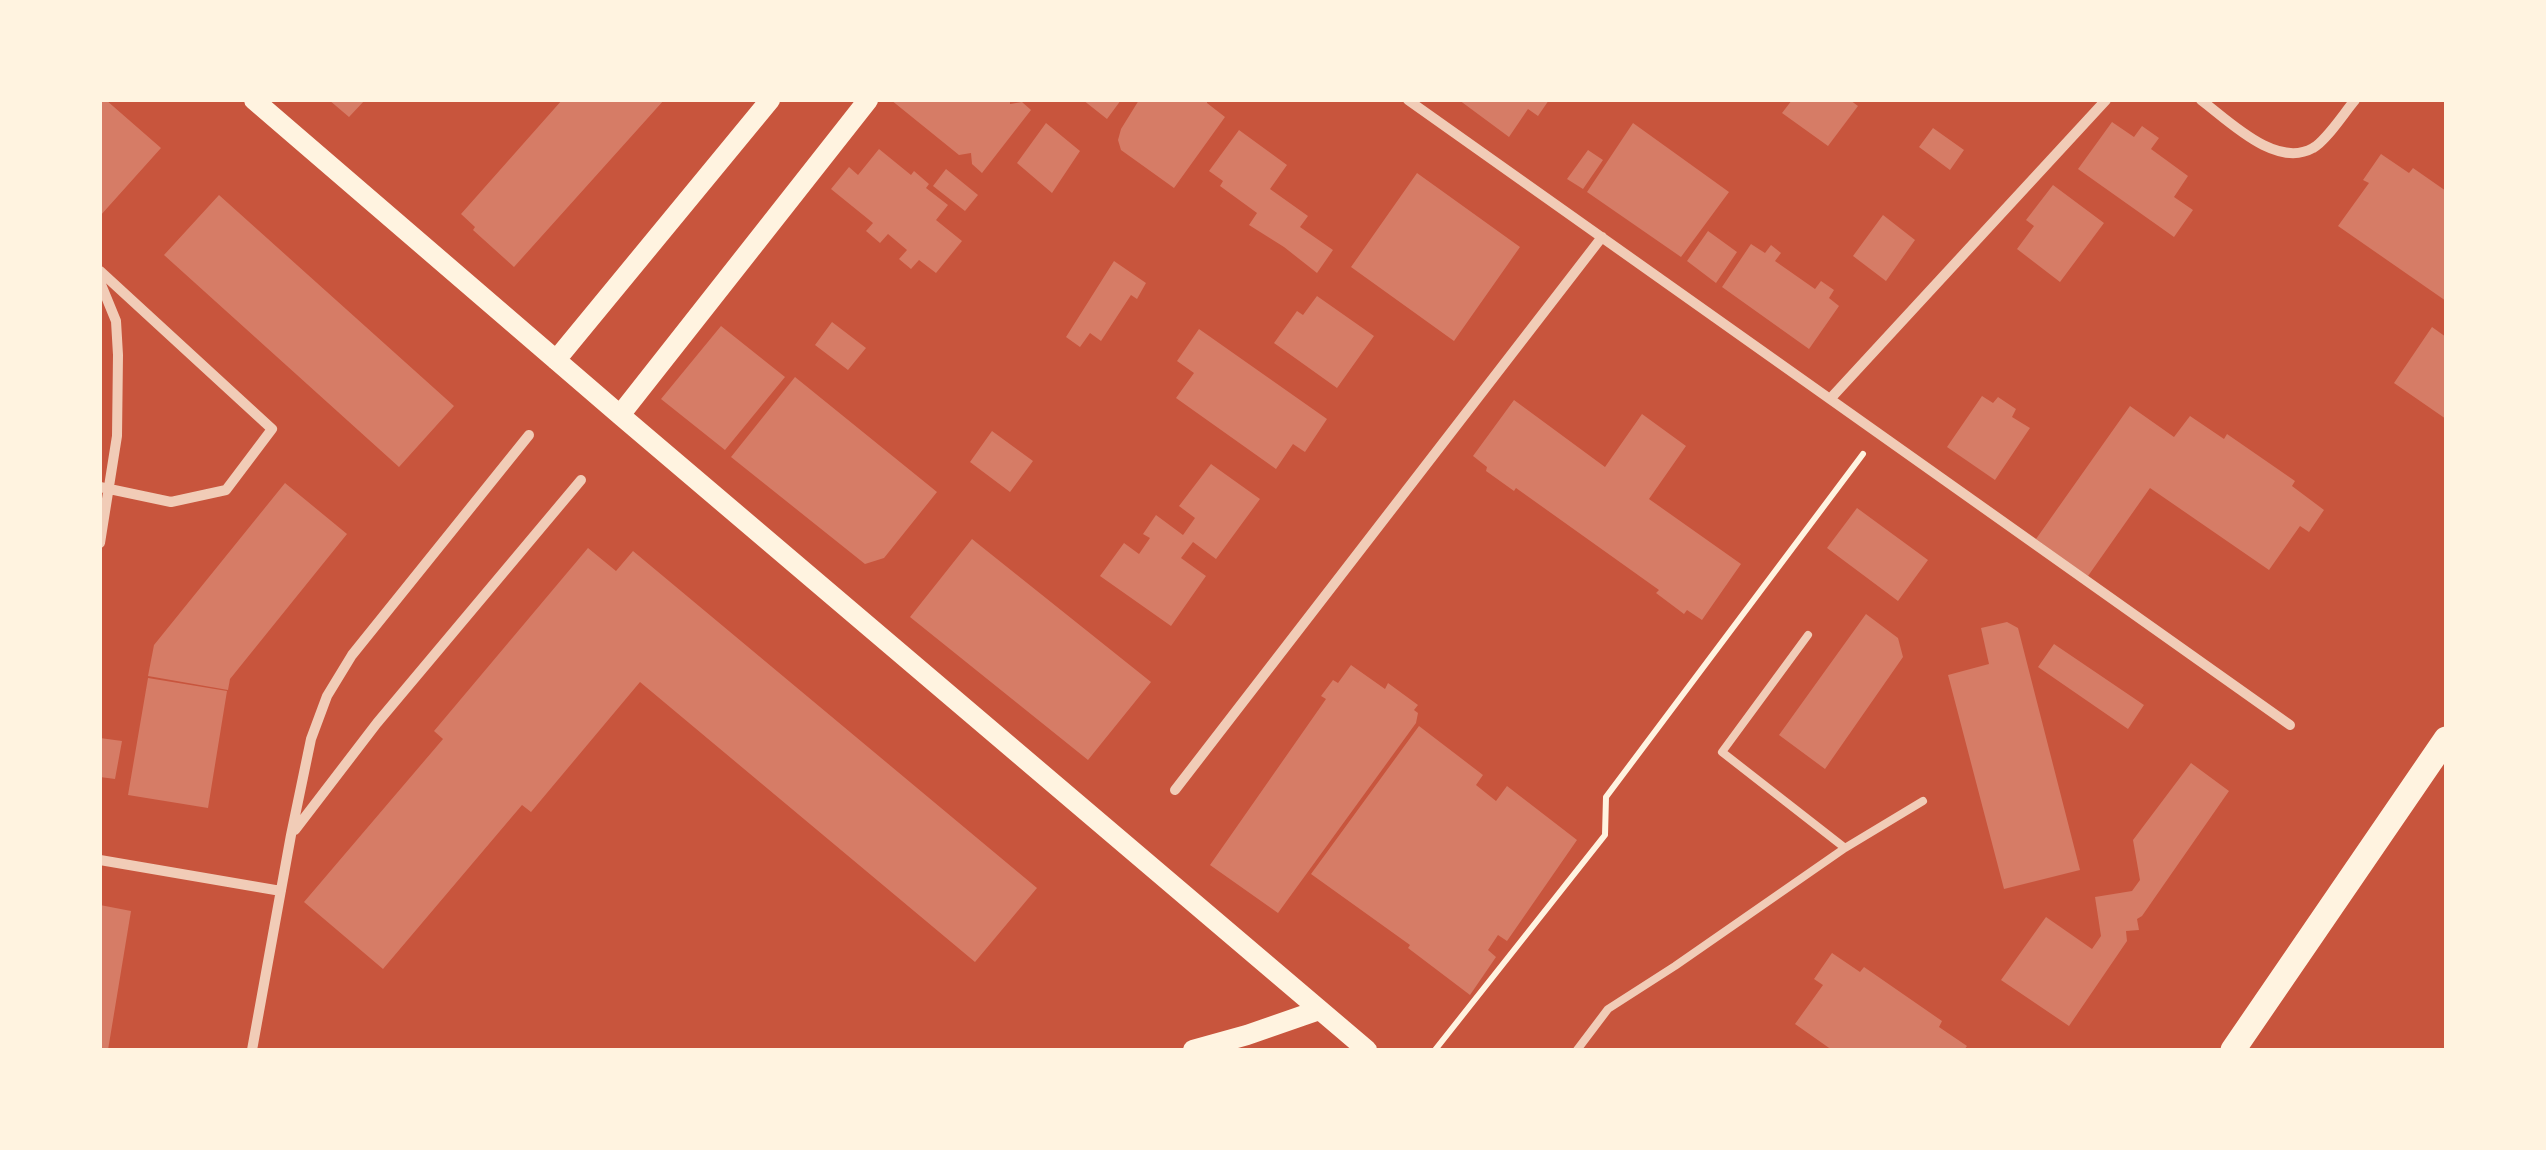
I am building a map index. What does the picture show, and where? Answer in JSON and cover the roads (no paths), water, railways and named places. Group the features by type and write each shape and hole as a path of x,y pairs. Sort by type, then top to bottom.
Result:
{"main road":[{"path":"254,100 1366,1050"},
{"path":"556,360 770,100"},
{"path":"620,414 868,100"},
{"path":"2233,1050 2446,739"},
{"path":"1193,1050 1319,1010"}],"street":[{"path":"1408,100 2290,725"},
{"path":"1423,111 1432,100"},
{"path":"1830,399 2106,100"},
{"path":"2201,100 2263,146 2291,155 2314,148 2355,100"},
{"path":"1175,790 1602,237"},
{"path":"100,271 272,429 226,490 171,502 105,488"},
{"path":"100,282 116,321 118,355 117,436 105,488 100,543"},
{"path":"252,1050 291,834 312,739 327,696 352,655 529,435"},
{"path":"291,834 364,738 582,480"},
{"path":"100,860 281,890"}],"lane":[{"path":"1808,635 1722,752 1845,848"},
{"path":"1577,1050 1608,1009 1845,848 1922,801"}]}
